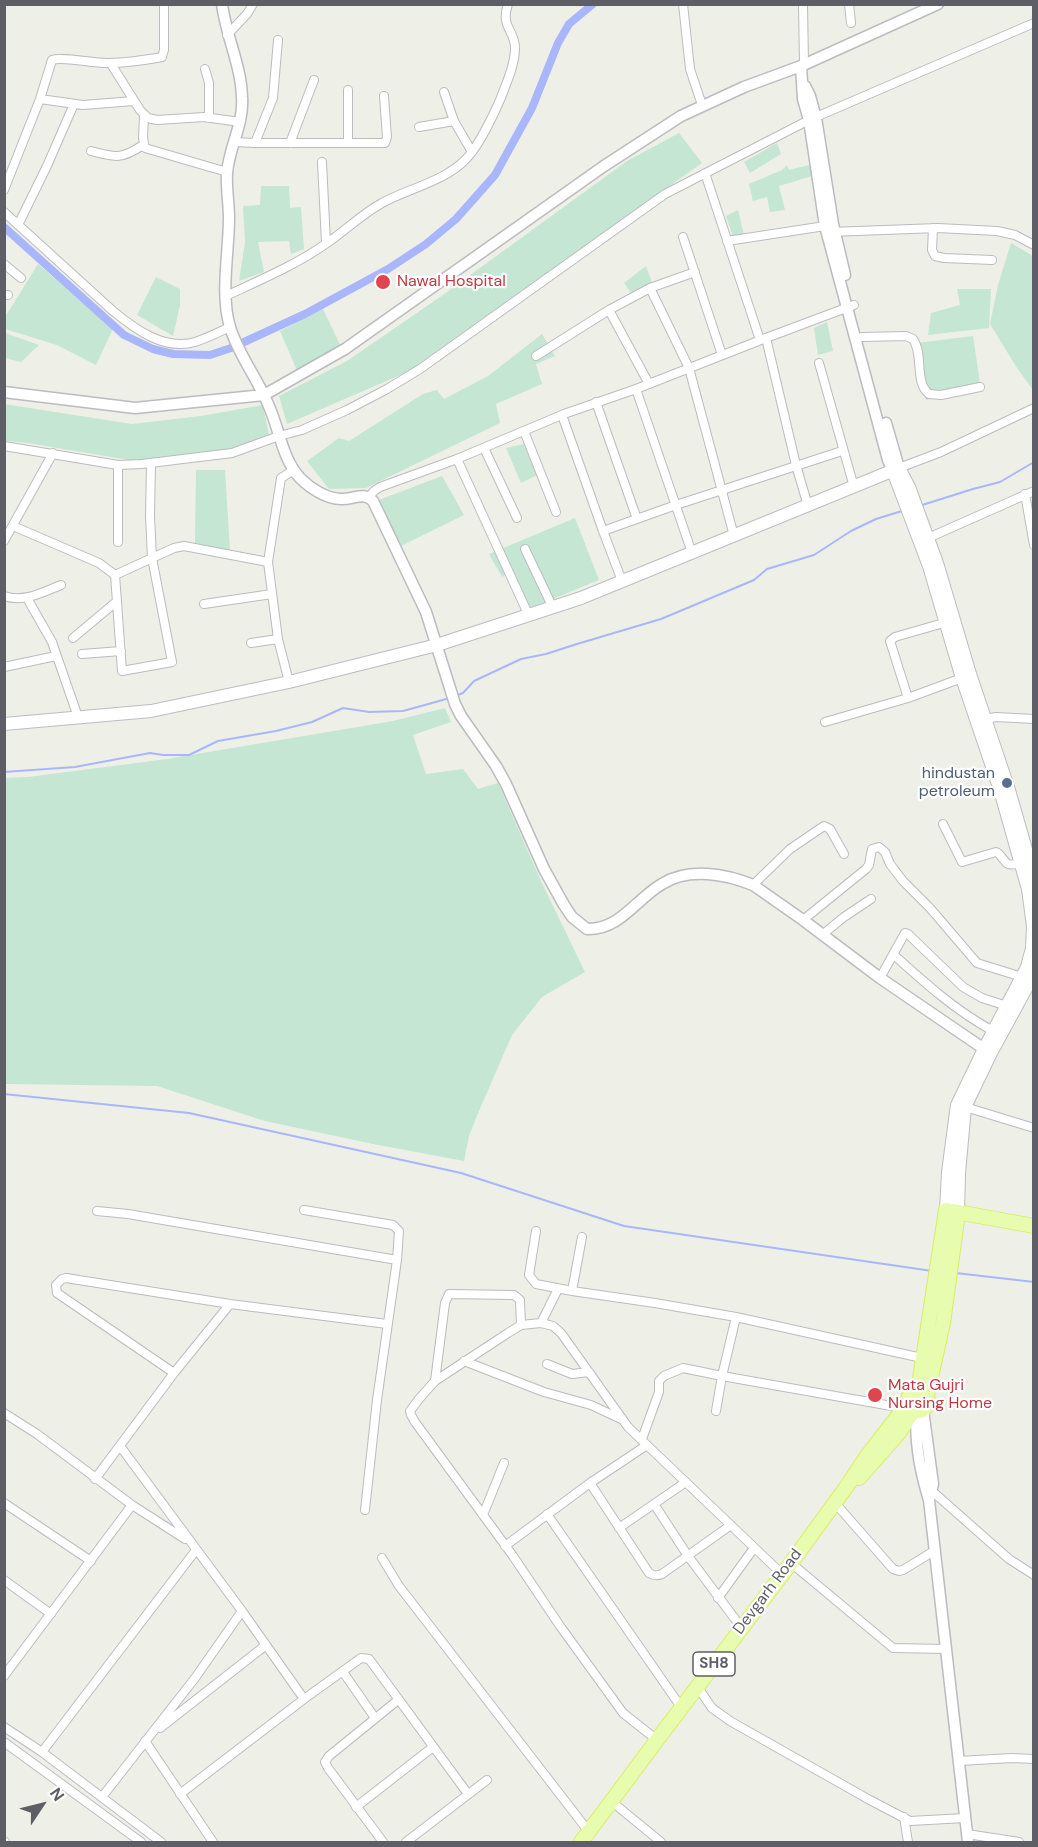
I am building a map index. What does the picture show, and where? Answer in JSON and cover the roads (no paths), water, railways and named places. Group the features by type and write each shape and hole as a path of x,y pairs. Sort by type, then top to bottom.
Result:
{"main road":[{"path":"4,724 151,711 289,682 437,645 554,608 896,470 917,519 962,678 981,720 1034,877"},
{"path":"917,519 928,538 955,620 981,720"},
{"path":"1028,857 1028,889 1033,926 1032,948 1027,967 1031,975"},
{"path":"988,1051 993,1031 1007,1006 1031,975"},
{"path":"922,1393 933,1371 952,1212 959,1173 961,1106 988,1051 1031,975"},
{"path":"952,1212 1034,1226"},
{"path":"922,1393 922,1358 941,1296"},
{"name":"SH8","path":"913,1408 909,1396 922,1393"},
{"name":"Devgarh Road","path":"585,1837 791,1563 856,1471 913,1408"}],"street":[{"path":"4,190 40,99 52,60 60,58 111,64 162,57 164,4"},
{"path":"222,4 242,96 240,122 227,172 229,218 226,296 230,327 264,395 294,470 305,483 324,495 338,500 364,495 369,496 373,501 426,612 455,704 506,783 544,869 572,917 587,928 604,927 614,922 662,884 672,879 699,873 753,885 880,978 988,1051"},
{"path":"227,35 247,14 253,4"},
{"path":"226,296 301,259 362,215 385,201 444,175 472,152 500,101 512,66 515,48 505,20 508,4"},
{"path":"683,4 690,69 702,105"},
{"path":"803,4 803,83 808,90 829,230 888,460 896,470"},
{"path":"849,4 851,23"},
{"path":"4,392 135,408 264,395 345,349 604,166 665,126 702,105 802,65 938,4"},
{"path":"4,446 118,465 232,453 302,430 347,410 403,379 512,304 651,203 812,119 1034,23"},
{"path":"255,143 273,98 278,40"},
{"path":"111,64 144,116 148,118 157,120 209,118 240,122"},
{"path":"205,69 209,83 209,118"},
{"path":"290,143 314,80"},
{"path":"348,90 348,143"},
{"path":"444,92 454,121 472,152"},
{"path":"234,142 383,143 387,137 384,96"},
{"path":"40,99 74,104 134,101"},
{"path":"18,225 74,104"},
{"path":"144,116 143,145 145,148 227,172"},
{"path":"418,127 454,121"},
{"path":"91,151 104,155 126,155 143,145"},
{"path":"322,162 326,243"},
{"path":"705,173 763,339 808,506"},
{"path":"4,212 113,311 146,335 185,344 230,327"},
{"path":"727,241 829,230 933,228 1007,232 1034,245"},
{"path":"933,228 932,250 935,256 992,260"},
{"path":"683,237 722,355"},
{"path":"4,264 21,278"},
{"path":"536,356 609,310 650,288 695,272"},
{"path":"650,288 688,368 734,536"},
{"path":"850,307 862,337 895,458 896,470"},
{"path":"369,496 380,487 457,459 562,415 850,307"},
{"path":"609,310 649,384"},
{"path":"862,337 906,336 913,339 918,350 922,384 929,394 941,395 980,387"},
{"path":"819,363 854,487"},
{"path":"636,389 692,553"},
{"path":"596,402 637,519"},
{"path":"896,470 941,452 1034,408"},
{"path":"562,415 622,581"},
{"path":"524,432 556,512"},
{"path":"484,448 518,518"},
{"path":"603,531 842,451"},
{"path":"4,541 53,453"},
{"path":"457,459 529,616"},
{"path":"13,526 99,563 115,575 122,671 172,662 152,558 151,463"},
{"path":"118,465 118,542"},
{"path":"289,682 278,639 268,562 281,478 294,470"},
{"path":"928,538 1029,493 1034,545"},
{"path":"115,575 174,548 184,546 268,562"},
{"path":"525,549 554,608"},
{"path":"4,596 14,599 27,598 61,585"},
{"path":"204,604 272,594"},
{"path":"27,598 49,634 78,717"},
{"path":"73,638 116,602"},
{"path":"908,698 890,641 895,637 947,622"},
{"path":"251,643 278,639"},
{"path":"82,654 121,651"},
{"path":"4,667 56,656"},
{"path":"825,722 908,698 962,678"},
{"path":"981,720 996,717 1034,719"},
{"path":"943,824 962,862 996,852 1009,865 1028,857"},
{"path":"753,885 790,849 824,826 830,829 844,855"},
{"path":"803,920 866,869 869,866 872,849 879,847 885,852 890,864 903,881 930,908 977,963 1031,975"},
{"path":"822,935 871,899"},
{"path":"880,978 903,935 908,934 968,991 1007,1006"},
{"path":"894,955 954,1006 993,1031"},
{"path":"961,1106 1034,1128"},
{"path":"304,1210 393,1225 399,1231 365,1510"},
{"path":"97,1211 128,1214 396,1260"},
{"path":"537,1231 529,1275 536,1284 736,1317 922,1358"},
{"path":"572,1291 582,1237"},
{"path":"174,1373 57,1293 56,1285 66,1278 230,1304 387,1324"},
{"path":"542,1323 558,1288"},
{"path":"435,1381 445,1303 449,1294 514,1295 520,1300 521,1325"},
{"path":"95,1479 174,1373 230,1304"},
{"path":"716,1411 736,1317"},
{"path":"657,1740 623,1713 411,1415 412,1407 435,1381 521,1325 548,1324 558,1330 624,1420 644,1442 782,1574"},
{"path":"465,1361 544,1392 591,1405 624,1420"},
{"path":"547,1364 572,1374 589,1372"},
{"path":"506,1546 644,1442 659,1392 660,1378 683,1368 913,1408 923,1480 930,1496 934,1551 967,1838 1019,1842"},
{"path":"4,1413 37,1434 95,1479 193,1546"},
{"path":"120,1446 304,1699"},
{"path":"483,1515 504,1463"},
{"path":"619,1528 686,1482"},
{"path":"590,1483 649,1574 652,1575 663,1574 731,1525"},
{"path":"930,1496 1009,1559 1034,1575"},
{"path":"4,1503 90,1561"},
{"path":"835,1503 893,1569 898,1571 903,1569 934,1551"},
{"path":"654,1504 688,1556 741,1627"},
{"path":"4,1676 132,1505"},
{"path":"547,1514 681,1707"},
{"path":"42,1752 193,1546"},
{"path":"718,1598 754,1548"},
{"path":"382,1558 399,1586 585,1837"},
{"path":"791,1563 893,1648 946,1649"},
{"path":"4,1580 51,1614"},
{"path":"102,1797 195,1678 242,1611"},
{"path":"147,1739 266,1645"},
{"path":"180,1794 304,1699 362,1658 369,1659 468,1794"},
{"path":"343,1672 375,1718"},
{"path":"697,1686 712,1708 730,1721 904,1817 916,1821 965,1818"},
{"path":"383,1842 327,1768 325,1762 329,1756 375,1718 399,1701"},
{"path":"4,1727 42,1752 161,1842"},
{"path":"147,1739 180,1794 213,1842"},
{"path":"4,1742 141,1842"},
{"path":"356,1807 433,1747"},
{"path":"959,1761 1012,1758 1034,1760"},
{"path":"406,1842 487,1780"},
{"path":"611,1801 661,1842"},
{"path":"904,1817 908,1842"}],"waterway":[{"path":"4,227 124,335 153,349 173,354 210,355 231,348 305,314 388,269 426,244 456,219 495,175 532,108 558,43 569,24 593,4"},
{"path":"919,506 1000,482 1034,462"},
{"path":"455,696 463,693 474,681 521,659 546,654 661,619 754,580 767,569 814,555 851,531 876,519 902,511"},
{"path":"4,772 75,767 150,753 189,755 218,741 312,722 343,708 369,712 403,711 450,698"},
{"path":"4,1094 189,1113 461,1173 624,1226 932,1271"},
{"path":"956,1273 1034,1282"}],"place":[{"name":"Nawal Hospital","path":"383,282"},
{"name":"hindustan petroleum","path":"1007,783"},
{"name":"Mata Gujri Nursing Home","path":"875,1395"}]}
